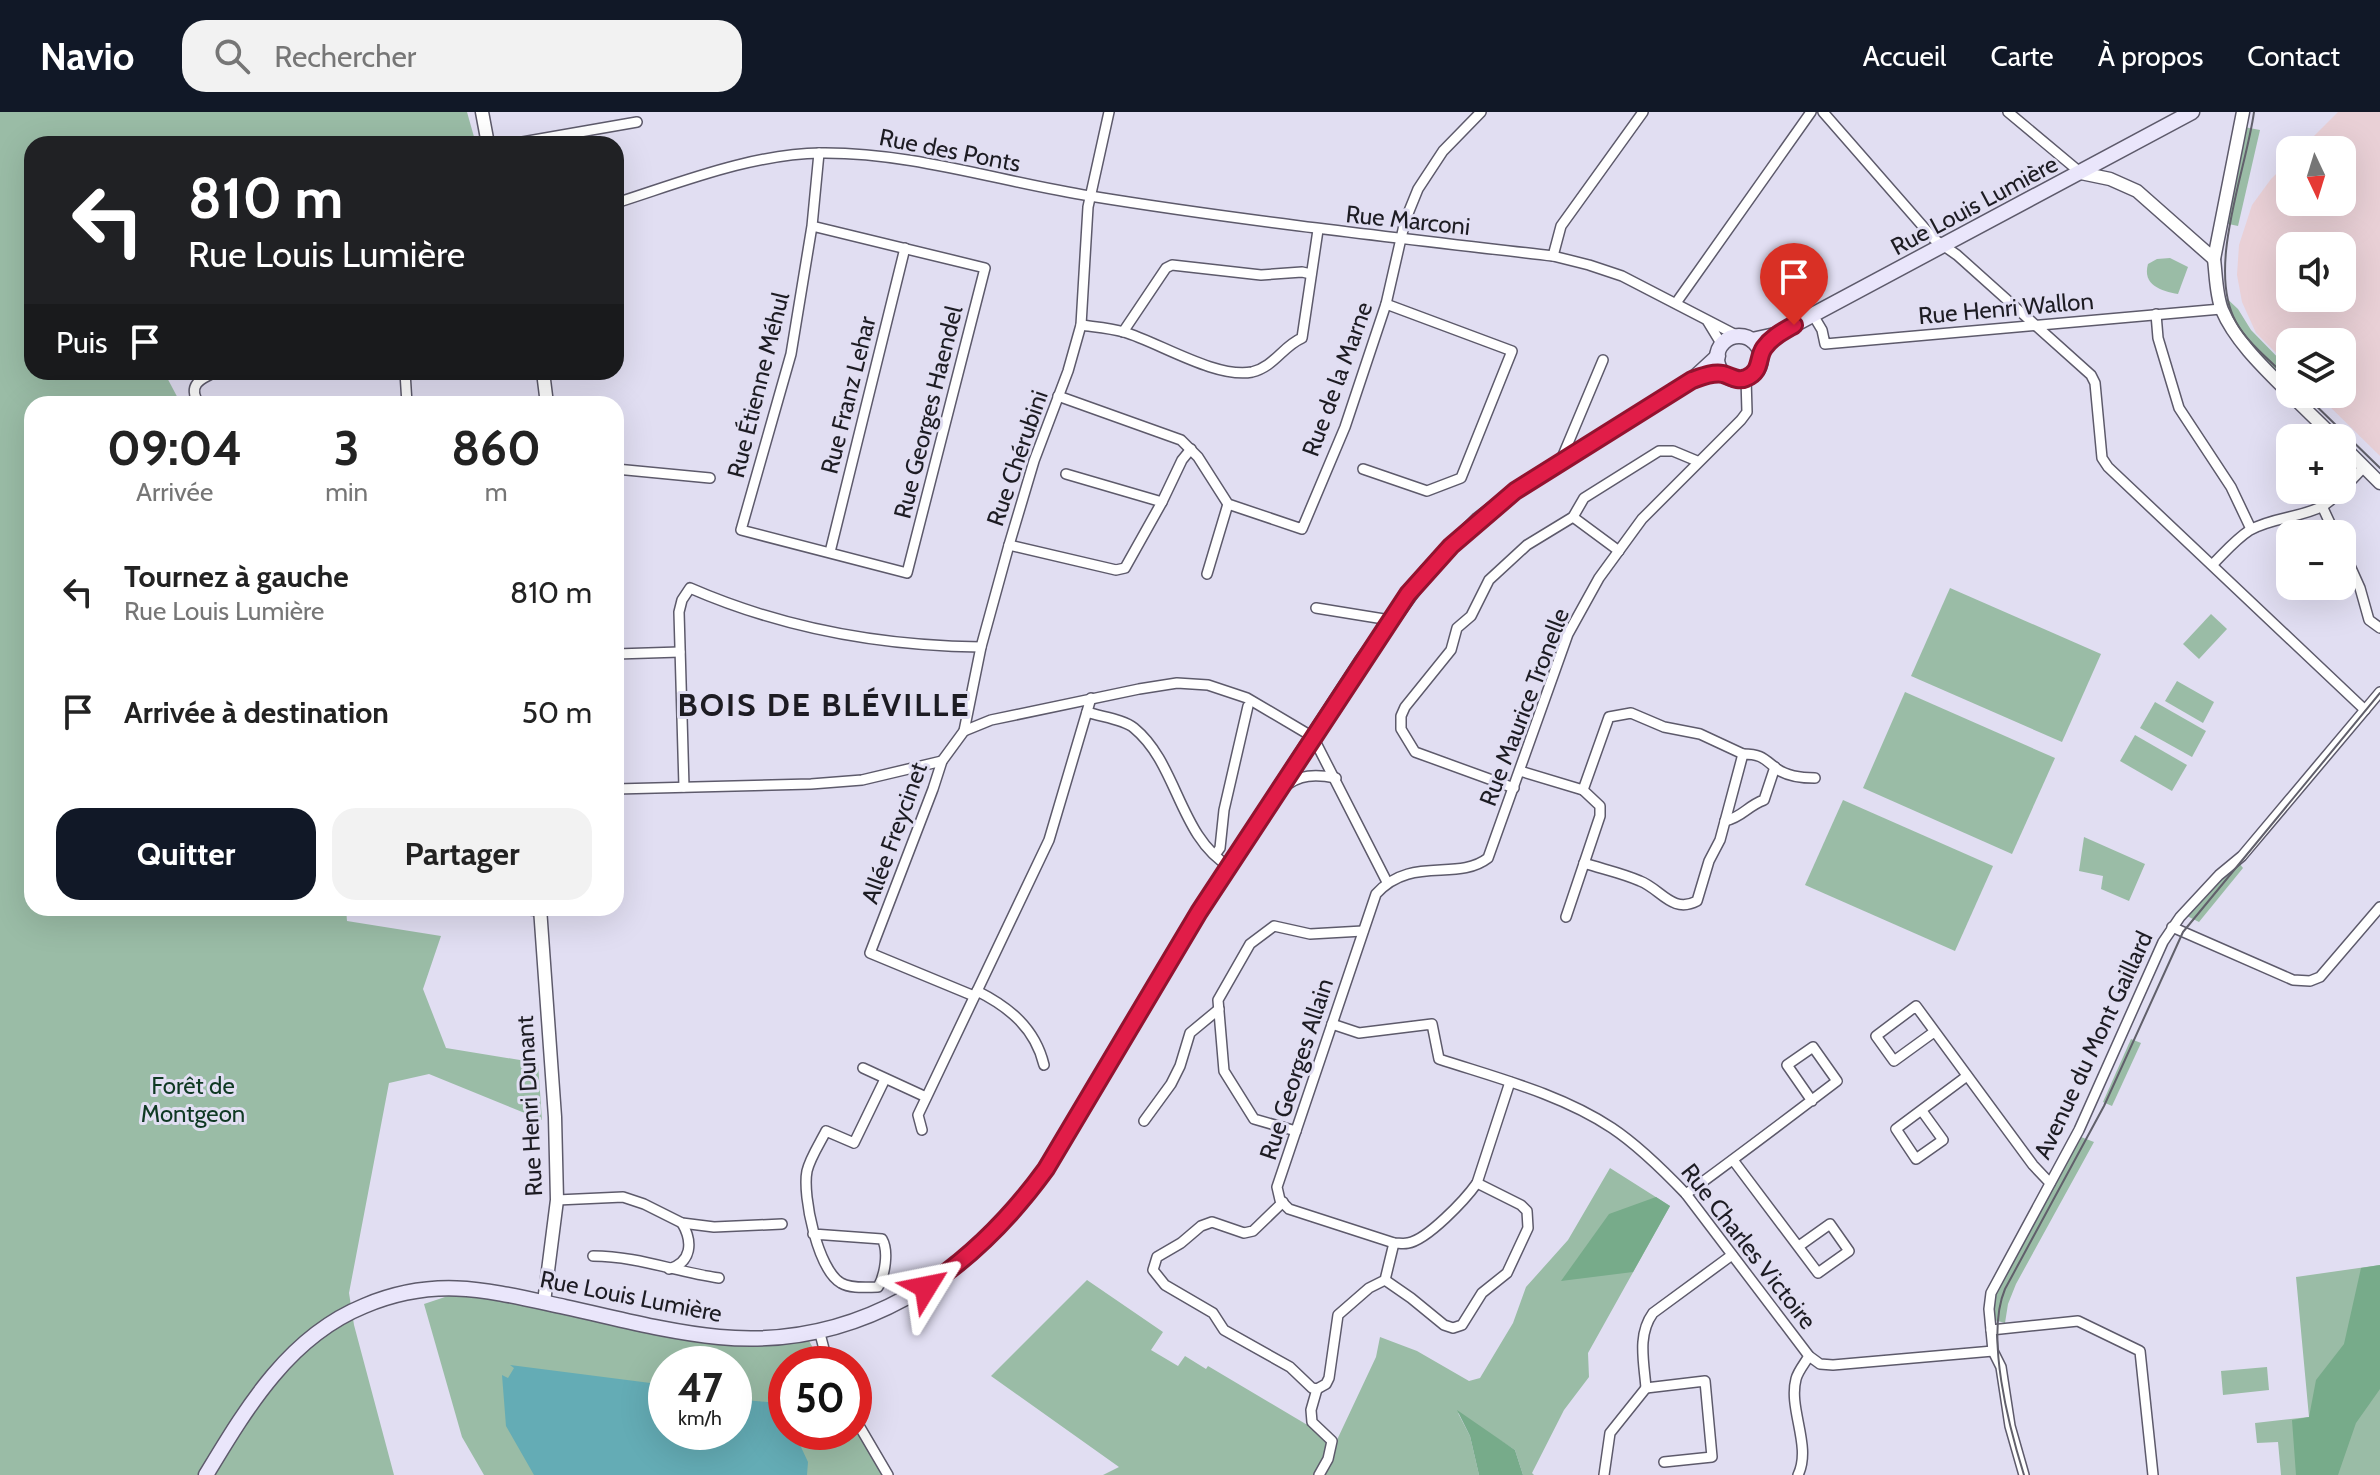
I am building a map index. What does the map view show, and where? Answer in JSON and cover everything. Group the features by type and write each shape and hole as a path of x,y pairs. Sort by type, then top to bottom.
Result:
{"main road":[{"name":"Rue Louis Lumière","path":"1745,338 1775,335 2192,112"},
{"name":"Rue Louis Lumière","path":"1761,354 1775,335"},
{"path":"1745,338 1761,354 1758,369 1746,378 1735,379 1725,374 1719,366 1720,351 1745,338"},
{"name":"Rue Louis Lumière","path":"1692,380 1720,351"},
{"name":"Rue Louis Lumière","path":"206,1475 274,1372 298,1348 324,1328 361,1307 393,1296 425,1289 469,1287 671,1330 721,1337 772,1337 819,1330 869,1316 926,1287 977,1249 1023,1202 1046,1169 1199,912 1390,620 1418,583 1451,546 1507,497 1692,380 1706,375 1725,374"}],"street":[{"path":"482,112 486,136"},
{"name":"Rue Chérubini","path":"964,731 981,647 1009,545 1081,325 1088,207 1109,112"},
{"path":"1553,256 1561,226 1643,112"},
{"path":"1676,303 1811,112"},
{"path":"1823,112 1934,239 2037,325 2091,375 2095,383 2102,458 2108,467 2365,710"},
{"path":"2008,112 2081,173 2124,183 2137,191 2214,259"},
{"path":"2243,112 2214,259 2221,309 2276,380"},
{"name":"Rue de la Marne","path":"1228,504 1302,529 1345,427 1386,304 1405,221 1418,189 1443,151 1479,113"},
{"path":"557,136 637,122"},
{"name":"Rue des Ponts","path":"624,201 761,160 819,153 899,158 1091,196"},
{"name":"Rue Étienne Méhul","path":"741,530 791,354 812,226 819,153"},
{"name":"Rue Marconi","path":"1091,196 1318,230 1553,256 1622,276 1745,338"},
{"name":"Rue Georges Haendel","path":"741,530 907,573 985,268 812,226"},
{"path":"1081,325 1123,332 1197,362 1238,372 1252,372 1264,367 1280,356 1292,342 1302,338 1318,230"},
{"name":"Rue Franz Lehar","path":"830,552 905,248"},
{"path":"1123,332 1166,268 1172,265 1261,275 1311,274"},
{"path":"1363,469 1427,491 1461,478 1512,351 1386,304"},
{"name":"Rue Henri Wallon","path":"1813,315 1822,330 1825,344 2221,309"},
{"path":"2156,314 2158,338 2179,408 2231,487 2251,529"},
{"name":"Rue Marconi","path":"1708,322 1720,351"},
{"path":"1560,461 1603,360"},
{"name":"Rue Maurice Tronelle","path":"1387,882 1398,875 1485,861 1496,842 1568,634 1599,578 1642,519 1697,461 1732,431 1747,412 1746,378"},
{"path":"1058,396 1181,440 1191,449 1228,504 1207,574"},
{"path":"2304,408 2321,424"},
{"path":"1009,545 1116,570 1125,568 1182,460 1191,449"},
{"path":"1514,788 1415,752 1401,729 1405,707 1451,650 1457,628 1471,616 1489,580 1527,545 1573,517 1584,498 1659,451 1673,451 1697,461"},
{"path":"2356,459 2380,483"},
{"path":"2213,564 2251,529 2322,506 2340,493 2364,467"},
{"path":"624,470 710,478"},
{"path":"1066,474 1162,502"},
{"path":"2322,506 2328,520"},
{"path":"1573,517 1619,551"},
{"path":"2356,579 2369,620 2380,628"},
{"path":"684,787 679,612 690,588 762,615 843,636 931,647 981,647"},
{"path":"1316,608 1390,620"},
{"path":"624,654 680,652"},
{"path":"964,731 991,720 1177,683 1208,685 1247,698 1313,737 1387,882"},
{"name":"Avenue du Mont Gaillard","path":"2024,1475 2010,1426 2001,1367 1993,1351 1989,1309 1991,1293 2093,1101 2172,927 2219,875 2242,856 2380,692"},
{"path":"922,1130 918,1115 1049,840 1091,698"},
{"path":"1215,855 1220,848 1224,810 1248,706"},
{"path":"1087,712 1132,726 1152,745 1182,807 1215,855 1230,867"},
{"path":"1583,790 1609,717 1631,713 1664,727 1700,734 1743,754 1770,760 1775,767 1802,778 1815,778"},
{"name":"Allée Freycinet","path":"964,731 942,761 870,953 976,993"},
{"path":"1584,863 1643,881 1666,900 1682,906 1697,901 1725,821 1743,754"},
{"path":"624,789 862,780 942,761"},
{"path":"1725,821 1739,818 1753,804 1764,800 1775,767"},
{"path":"1520,771 1583,790 1600,806 1600,816 1566,917"},
{"path":"1273,797 1300,778 1312,775 1336,778"},
{"name":"Rue Georges Allain","path":"1283,1202 1277,1187 1376,894 1387,882"},
{"path":"2172,927 2293,980 2310,981 2320,977 2380,907"},
{"name":"Rue Henri Dunant","path":"541,916 555,1117 557,1200 544,1302"},
{"path":"1296,1131 1254,1119 1230,1084 1224,1071 1218,1000 1250,944 1274,926 1310,934 1363,931"},
{"path":"976,993 996,1001 1015,1015 1031,1032 1040,1048 1044,1065"},
{"path":"1934,1032 1894,1061 1876,1036 1916,1006 2033,1165 2050,1183"},
{"path":"1144,1121 1171,1084 1190,1033 1219,1009"},
{"name":"Rue Charles Victoire","path":"1332,1024 1359,1033 1432,1024 1439,1059 1553,1099 1612,1128 1664,1170 1686,1194 1809,1356 1820,1364 1993,1351"},
{"path":"1686,1194 1812,1101 1837,1081 1813,1047 1787,1065 1812,1101"},
{"path":"863,1068 926,1097"},
{"path":"1922,1111 1943,1140 1916,1159 1896,1129 1967,1076"},
{"path":"813,1234 882,1239 887,1246 878,1287 844,1286 835,1279 813,1234 807,1170 826,1131 854,1143 885,1079"},
{"path":"1317,1389 1290,1367 1224,1330 1213,1313 1165,1285 1153,1270 1157,1257 1201,1226 1212,1222 1244,1233 1253,1231 1283,1202 1289,1209 1394,1243 1409,1243 1422,1237 1477,1183 1510,1082"},
{"path":"1733,1160 1818,1273 1849,1251 1830,1224 1799,1246"},
{"path":"1385,1280 1444,1325 1453,1328 1462,1325 1482,1293 1507,1273 1528,1228 1527,1211 1521,1205 1477,1183"},
{"path":"557,1200 623,1197 682,1223 714,1227 782,1224"},
{"path":"669,1269 684,1260 688,1253 690,1238 682,1223"},
{"path":"1319,1475 1328,1459 1332,1441 1312,1422 1311,1410 1317,1389 1329,1378 1338,1315 1369,1288 1385,1280 1394,1243"},
{"path":"1604,1475 1610,1433 1646,1388 1642,1338 1645,1324 1653,1313 1732,1255"},
{"path":"593,1256 638,1259 669,1269 719,1278"},
{"path":"1991,1330 2078,1321 2140,1351 2153,1475"},
{"path":"819,1330 823,1346"},
{"path":"1798,1475 1802,1463 1795,1392 1797,1377 1809,1356"},
{"path":"1646,1388 1705,1381 1712,1457 1664,1462"},
{"path":"872,1448 888,1475"}],"shaded area":[{"path":"2338,112 2380,112 2380,456 2356,432 2356,424 2347,424 2331,408 2356,408 2356,328 2276,328 2276,353 2256,333 2242,302 2237,275 2239,245 2252,205 2276,174 2276,216 2356,216 2356,136 2314,136"}],"green space":[{"name":"Forêt de Montgeon","path":"0,112 467,112 474,136 24,136 24,380 168,380 177,396 24,396 24,916 347,916 347,921 441,936 423,989 446,1048 538,1063 542,1120 429,1074 389,1083 349,1293 354,1325 394,1475 0,1475"},
{"path":"2244,127 2260,130 2238,226 2224,223"},
{"path":"2170,258 2188,267 2178,294 2159,289 2148,277 2148,264 2157,259"},
{"path":"2222,294 2276,356 2276,375 2233,323"},
{"path":"1950,588 2101,654 2062,742 1911,676"},
{"path":"2211,614 2227,629 2199,659 2183,644"},
{"path":"2177,681 2214,702 2203,723 2165,701"},
{"path":"1905,692 2055,758 2012,854 1863,788"},
{"path":"2155,702 2206,731 2192,757 2140,728"},
{"path":"2135,735 2187,765 2172,791 2120,761"},
{"path":"1843,800 1993,866 1955,951 1805,885"},
{"path":"2084,837 2145,864 2129,901 2101,889 2103,876 2079,871"},
{"path":"2239,863 2243,868 2199,922 2187,916 2224,875"},
{"path":"2131,1039 2141,1043 2112,1106 2103,1102"},
{"path":"2081,1137 2094,1142 2016,1284 2005,1323 1994,1320 1995,1298 2000,1286"},
{"path":"1610,1168 1670,1206 1588,1353 1589,1377 1564,1410 1532,1473 1534,1475 1523,1475 1515,1450 1458,1413 1470,1436 1479,1475 1103,1475 1119,1467 991,1376 1087,1280 1163,1332 1151,1350 1178,1366 1185,1356 1206,1369 1208,1366 1336,1442 1376,1357 1380,1337 1417,1351 1469,1381 1480,1378 1513,1323 1526,1287 1568,1240"},
{"path":"1656,1197 1670,1206 1633,1272 1561,1281 1609,1214"},
{"path":"2380,1265 2380,1475 2281,1475 2278,1442 2257,1443 2255,1423 2309,1417 2296,1277"},
{"path":"2380,1265 2380,1389 2356,1423 2338,1475 2296,1475 2292,1420 2309,1417 2316,1380 2344,1344 2361,1268"},
{"path":"460,1292 667,1337 732,1346 808,1339 812,1346 768,1346 768,1450 868,1450 877,1466 887,1475 484,1475 462,1437 424,1304"},
{"path":"2267,1367 2269,1390 2223,1395 2221,1371"},
{"path":"1457,1410 1515,1450 1523,1475 1479,1475 1470,1436"}],"water":[{"path":"510,1365 648,1383 648,1450 752,1450 752,1401 768,1402 768,1450 802,1450 808,1462 807,1475 534,1475 506,1426 502,1375 508,1378 514,1368"}],"tram line":[{"path":"2254,112 2226,247 2225,275 2228,300 2236,322 2247,338 2276,366"},
{"path":"2318,408 2380,468"},
{"path":"2024,1475 2006,1407 1998,1356 1999,1309 2005,1289 2104,1106 2183,932 2380,693"}],"district":[{"name":"BOIS DE BLÉVILLE","path":"824,704"}],"route":[{"path":"926,1287 977,1249 1023,1202 1046,1169 1199,912 1390,620 1427,571 1478,520 1526,483 1692,380 1718,374 1735,379 1751,376 1758,369 1761,354 1768,343 1775,335 1794,325"}]}
